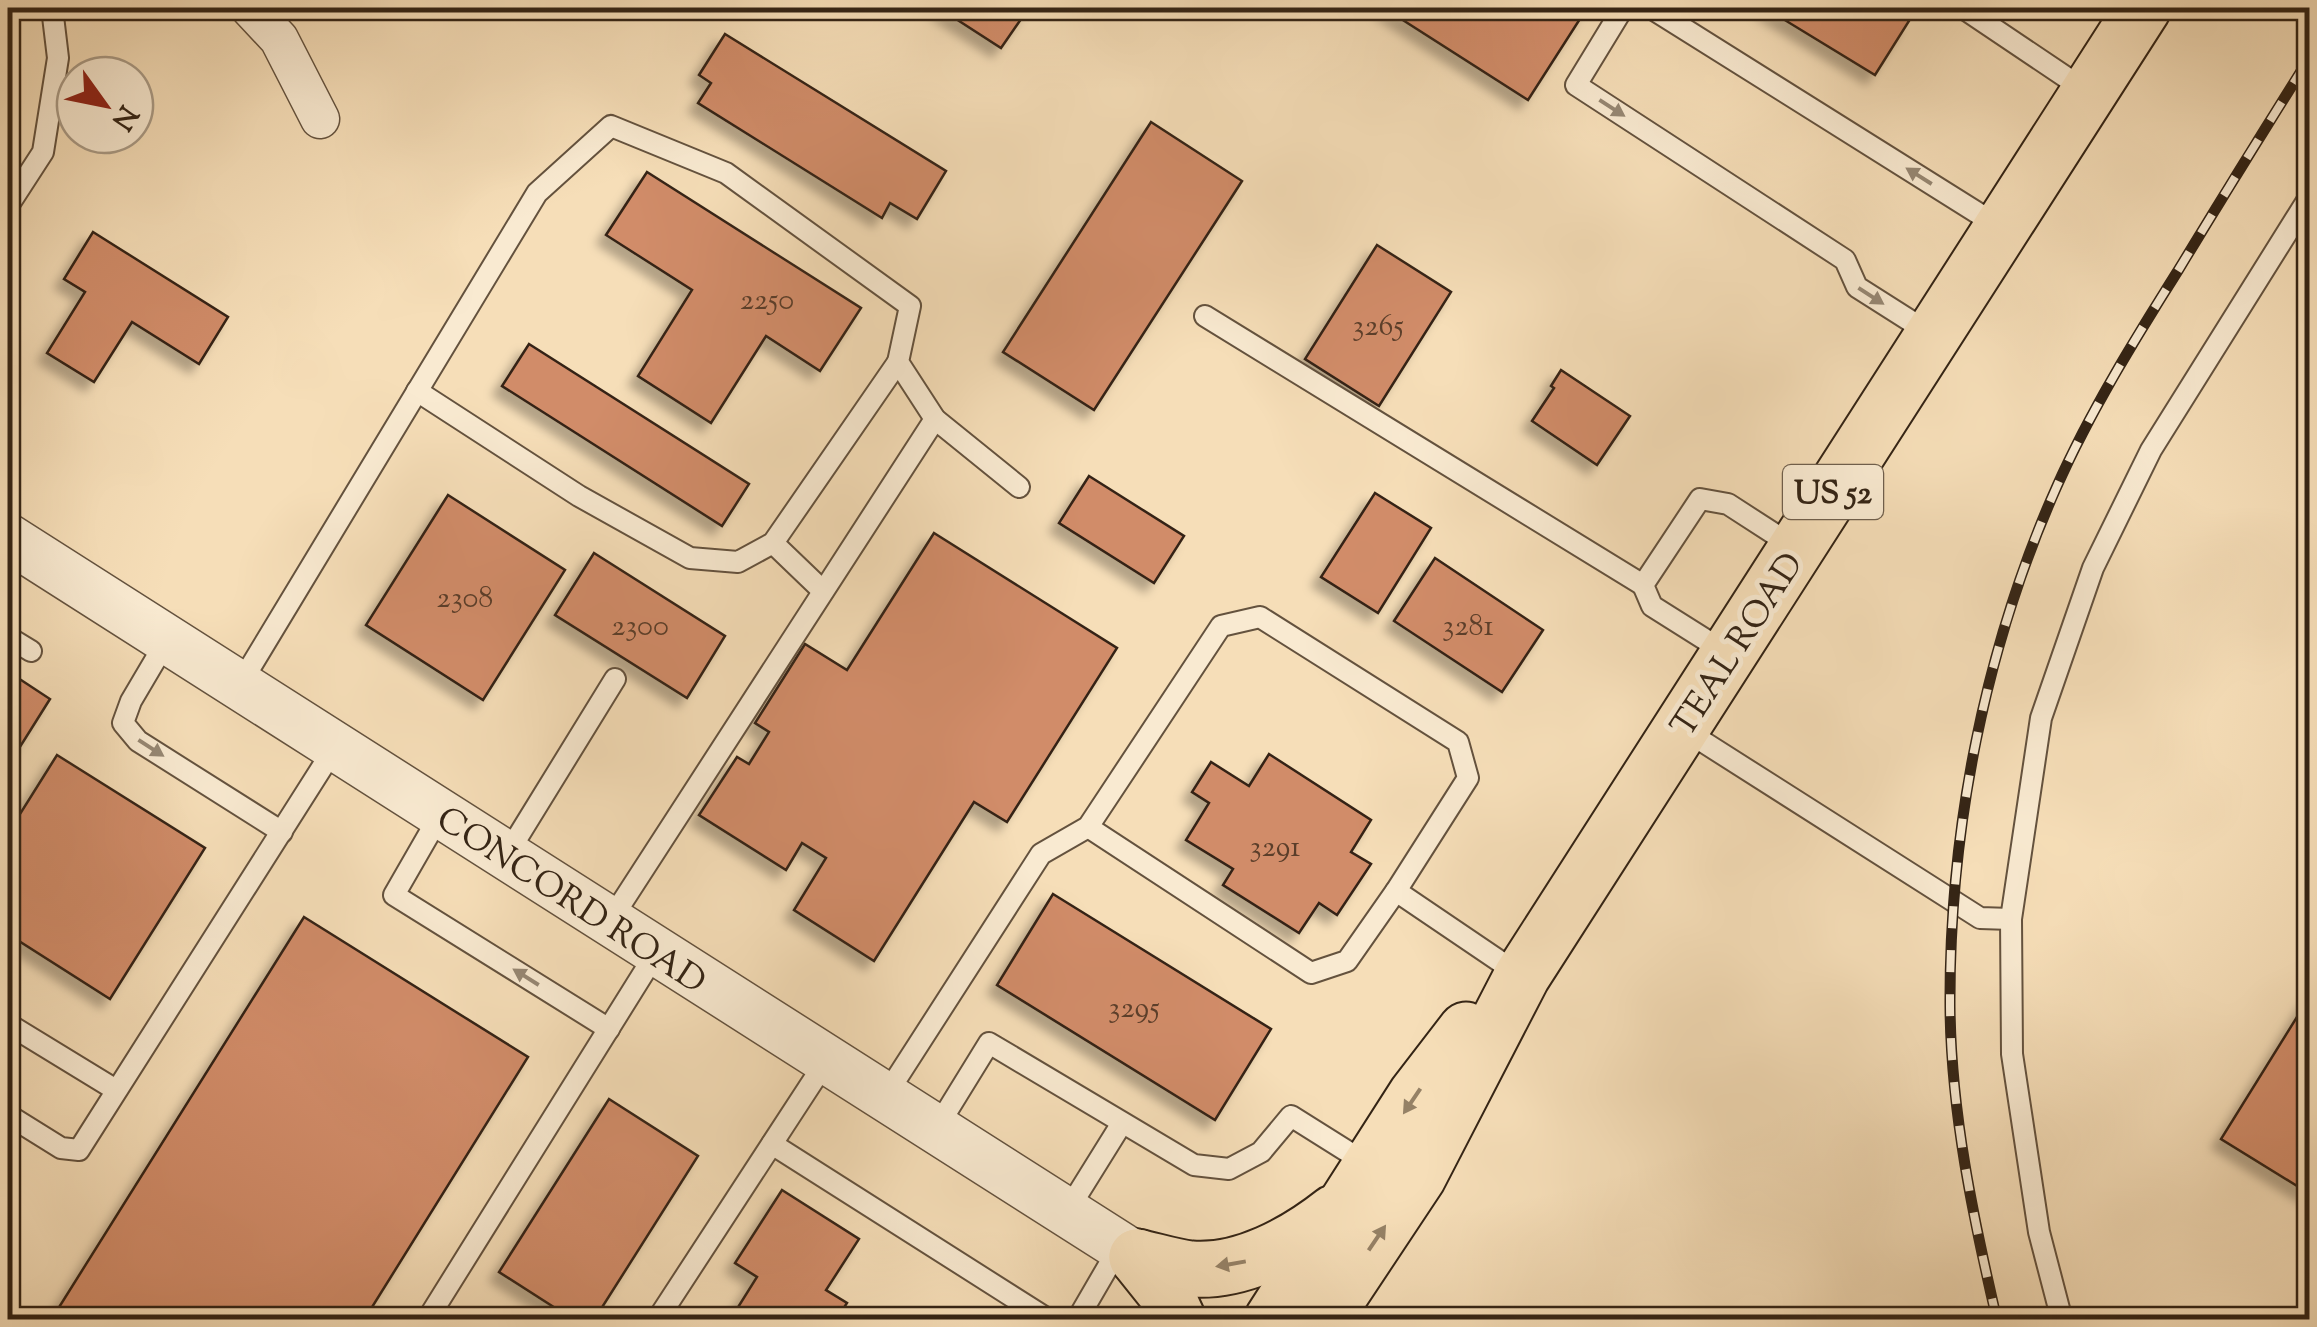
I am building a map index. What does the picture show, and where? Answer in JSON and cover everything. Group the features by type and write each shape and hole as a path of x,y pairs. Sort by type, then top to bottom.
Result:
{"main road":[{"name":"TEAL ROAD","path":"1323,1320 1418,1177 1522,976 2142,8"},
{"name":"TEAL ROAD","path":"1272,1320 1448,1050 1498,993 1522,976"},
{"path":"1128,1252 1192,1269 1248,1262 1308,1234 1358,1184"},
{"path":"1128,1252 1165,1292 1178,1320"}],"street":[{"path":"250,8 279,39 320,119"},
{"name":"CONCORD ROAD","path":"8,538 1128,1252"}],"lane":[{"path":"8,206 43,152 58,58 52,8"},
{"path":"1622,8 1576,85 1845,260 1857,288 1934,336"},
{"path":"1651,8 2002,228"},
{"path":"1963,8 2088,92"},
{"path":"239,686 417,391 537,193 611,126 726,173 910,306 898,362 773,543 738,562 690,558 579,496 417,391"},
{"path":"2062,1320 2038,1232 2012,1054 2011,919 2041,718 2093,568 2151,450 2310,196"},
{"path":"1206,316 1644,584 1652,606 1730,655"},
{"path":"898,362 935,419 1019,487"},
{"path":"609,923 935,419"},
{"path":"1644,584 1700,499 1728,504 1797,549"},
{"path":"773,543 824,591"},
{"path":"884,1098 1041,854 1088,828 1221,626 1260,617 1458,742 1468,778 1348,962 1311,972 1088,828"},
{"path":"8,636 31,651"},
{"path":"167,640 131,701 123,723 138,740 282,832"},
{"path":"506,856 615,679"},
{"path":"1683,728 1980,918 2011,919"},
{"path":"8,1115 61,1148 79,1150 335,747"},
{"path":"440,815 394,895 609,1029"},
{"path":"1396,891 1522,976"},
{"path":"427,1320 656,953"},
{"path":"8,1024 116,1090"},
{"path":"934,1131 989,1043 1194,1165 1229,1169 1261,1152 1291,1116 1358,1184"},
{"path":"657,1320 826,1062"},
{"path":"1066,1212 1122,1122"},
{"path":"772,1144 1049,1320"},
{"path":"1078,1320 1128,1252"}],"building":[{"path":"939,8 1026,8 1028,9 1001,48"},
{"path":"1384,8 1587,8 1528,100"},
{"path":"1765,8 1887,8 1909,21 1875,75"},
{"path":"725,34 946,171 917,219 890,203 882,218 698,103 711,83 699,75"},
{"path":"1151,122 1242,181 1094,410 1003,352"},
{"path":"647,172 861,308 820,371 766,336 711,423 638,376 692,290 606,235"},
{"path":"93,232 228,317 199,364 132,322 94,382 47,353 85,292 64,279"},
{"path":"1377,245 1451,292 1379,406 1305,359"},
{"path":"529,344 749,484 722,526 502,386"},
{"path":"1561,370 1630,416 1597,465 1532,421"},
{"path":"1089,476 1184,536 1154,583 1059,523"},
{"path":"1375,493 1431,528 1378,613 1321,577"},
{"path":"448,495 565,570 483,700 366,625"},
{"path":"934,533 1117,648 1007,822 974,802 874,961 794,910 826,858 802,843 786,870 699,815 737,757 749,764 769,732 755,723 805,644 847,670"},
{"path":"594,553 725,636 687,698 555,615"},
{"path":"1435,558 1543,630 1502,692 1394,621"},
{"path":"15,676 50,699 8,766 8,688"},
{"path":"1269,754 1371,820 1351,852 1371,864 1337,915 1319,903 1299,933 1223,885 1233,869 1186,840 1209,803 1192,792 1211,762 1249,786"},
{"path":"57,755 205,848 110,999 8,934 8,833"},
{"path":"1053,894 1271,1029 1215,1120 997,985"},
{"path":"304,917 528,1057 364,1320 51,1320"},
{"path":"2310,996 2310,1194 2221,1139"},
{"path":"609,1099 698,1156 594,1320 574,1320 499,1272"},
{"path":"782,1190 859,1239 826,1290 847,1303 836,1320 730,1320 757,1277 735,1263"}],"railway":[{"path":"1997,1320 1959,1125 1950,1007 1951,940 1964,807 1991,675 2032,547 2084,430 2130,348 2310,57"}]}
